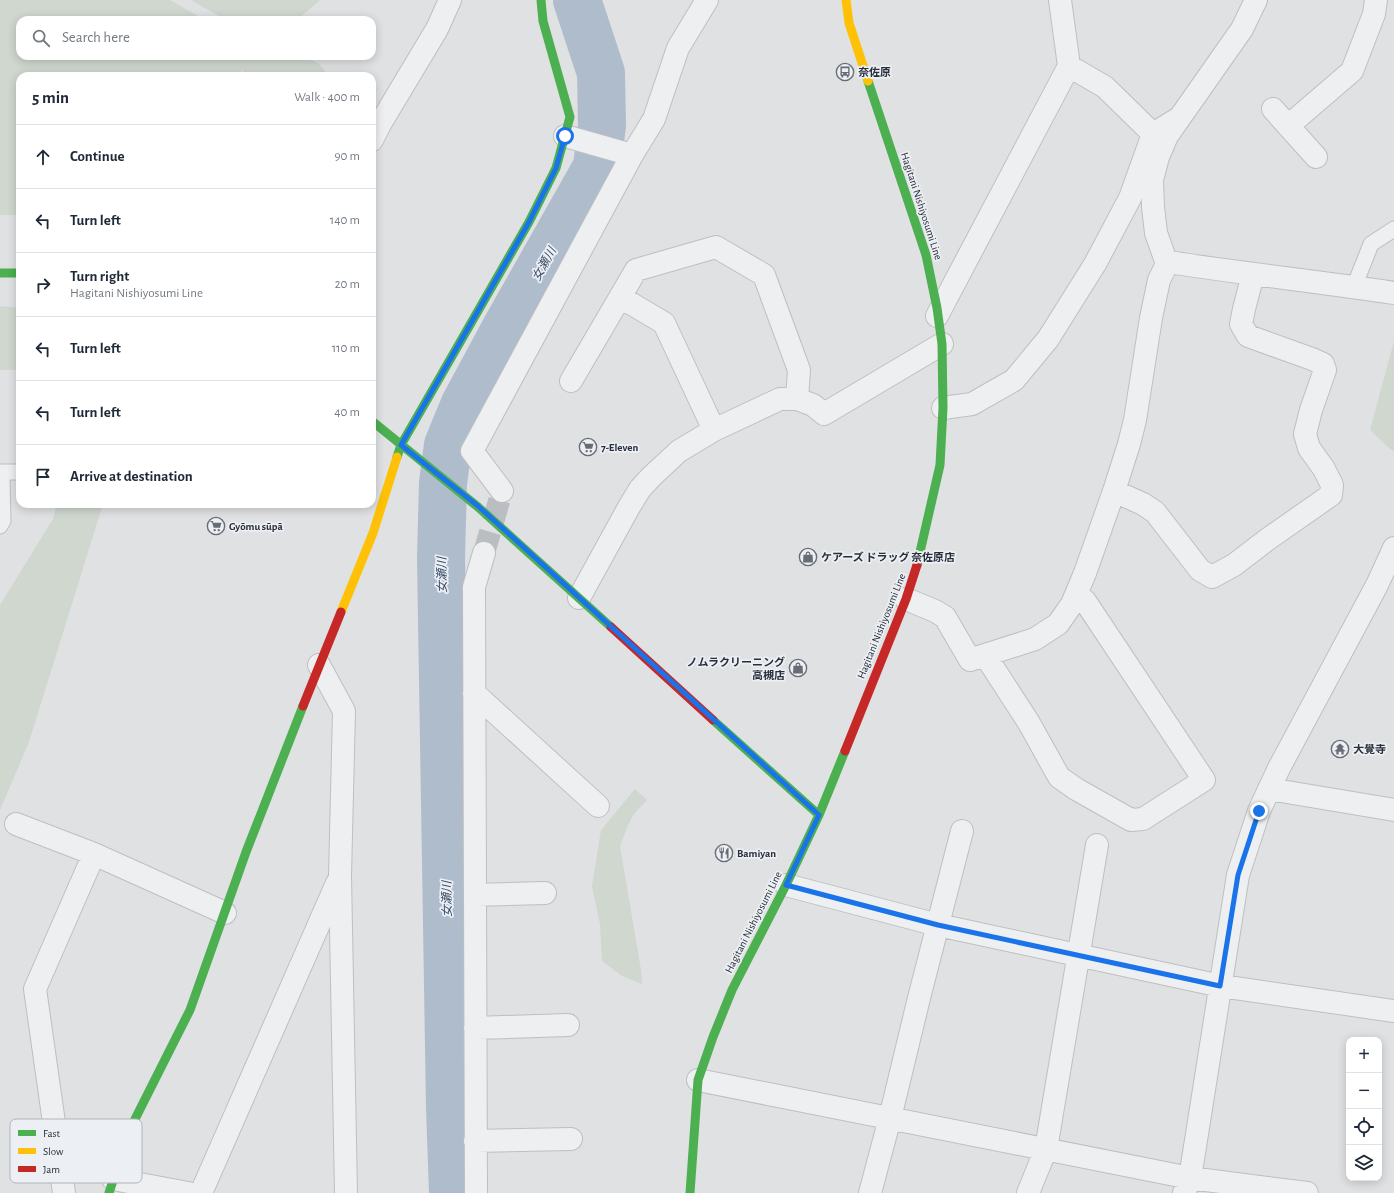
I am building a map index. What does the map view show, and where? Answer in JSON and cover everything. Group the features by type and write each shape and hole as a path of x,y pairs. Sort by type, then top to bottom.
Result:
{"street":[{"path":"376,132 437,29 450,0"},
{"path":"135,1119 190,1010 246,852 319,665 373,533 401,445 529,222 556,168 570,117 544,21 541,0"},
{"path":"502,491 472,451 632,155 654,119 678,48 707,0"},
{"name":"Hagitani Nishiyosumi Line","path":"690,1193 698,1080 732,990 786,885 819,815 906,599 915,575 940,465 943,408 942,344 926,255 849,23 846,0"},
{"path":"938,316 1069,66 1060,0"},
{"path":"906,599 935,610 945,617 970,660 1034,639 1058,624 1072,604 1114,491 1135,420 1151,318 1160,280 1167,264 1156,233 1152,180 1158,157 1167,136 1242,29 1256,0"},
{"path":"1288,126 1352,71 1374,14 1376,0"},
{"path":"1069,66 1105,87 1153,134"},
{"path":"1273,109 1316,157"},
{"path":"943,408 972,404 1014,380 1048,339 1095,264 1130,198 1153,134 1179,118"},
{"path":"565,136 632,155"},
{"path":"571,381 636,270 716,247 764,275 799,370 797,399"},
{"path":"1167,264 1175,263 1394,293"},
{"path":"0,273 16,274"},
{"path":"1114,491 1143,504 1155,512 1200,570 1212,577 1234,565 1331,495 1332,485 1324,469 1309,448 1305,434 1324,370 1323,364 1248,336 1241,324 1253,274"},
{"path":"620,297 664,323 714,430"},
{"path":"580,598 640,489 679,451 714,430 780,399 797,399 813,405 824,414 942,344"},
{"path":"376,424 478,506 819,815"},
{"path":"1187,1186 1238,875 1259,811 1279,768 1377,585 1394,548"},
{"path":"476,1193 474,587 484,553"},
{"path":"985,655 1029,723 1059,777 1076,789 1131,820 1143,819 1204,780 1085,601 1076,595"},
{"path":"319,665 344,711 340,876 346,1193"},
{"path":"474,693 598,806"},
{"path":"1269,790 1394,810"},
{"path":"16,824 94,854 225,913"},
{"path":"870,1193 962,831"},
{"path":"1028,1193 1046,1149 1097,845"},
{"path":"53,1119 35,989 94,854"},
{"path":"201,1193 340,876"},
{"path":"786,885 938,925 1078,954 1220,986 1394,1011"},
{"path":"475,895 544,892"},
{"path":"475,1028 568,1025"},
{"path":"698,1080 1046,1149 1187,1186 1294,1192"},
{"path":"475,1141 570,1139"},
{"path":"63,1183 64,1193"},
{"path":"111,1186 188,1193"}],"lane":[{"path":"1354,287 1371,244 1394,229"},
{"path":"0,526 3,521 1,472 16,472"}],"shaded area":[{"path":"0,0 170,0 198,16 16,16 16,60 311,60 318,63 326,72 244,72 241,69 241,72 16,72 16,215 0,215"},
{"path":"191,0 320,0 302,16 219,16"},
{"path":"0,306 16,308 16,370 0,370"},
{"path":"1394,341 1394,451 1370,430"},
{"path":"56,508 102,508 29,742 0,810 0,605 53,519"},
{"path":"635,789 647,800 634,814 620,846 641,970 642,984 622,976 602,961 600,924 592,886 601,830"}],"waterway":[{"name":"女瀬川","path":"453,1193 450,1107 441,558 443,483 448,445 464,406 506,328 597,167 602,125 601,73 577,0"}],"tunnel":[{"path":"484,553 502,491"}],"traffic: fast":[{"path":"397,457 401,445 529,222 556,168 570,117 543,21 541,0"},
{"path":"868,81 926,255 937,308 942,344 943,408 940,465 917,565"},
{"path":"0,273 16,273"},
{"path":"376,424 478,507 611,627"},
{"path":"135,1119 190,1010 246,852 303,706"},
{"path":"713,720 819,815"},
{"path":"690,1193 698,1080 713,1037 732,990 786,885 819,815 845,751"},
{"path":"109,1193 112,1183"}],"traffic: slow":[{"path":"846,0 849,23 868,81"},
{"path":"341,612 373,533 397,457"}],"traffic: jam":[{"path":"845,751 906,599 917,565"},
{"path":"303,706 341,612"},
{"path":"611,627 713,720"}],"place":[{"name":"奈佐原","path":"845,72"},
{"name":"7-Eleven","path":"588,447"},
{"name":"Gyōmu sūpā","path":"216,526"},
{"name":"ケアーズ ドラッグ 奈佐原店","path":"808,557"},
{"name":"ノムラクリーニング 高槻店","path":"798,668"},
{"name":"大覺寺","path":"1340,749"},
{"name":"Bamiyan","path":"724,853"}],"route":[{"path":"565,136 556,168 529,222 401,445 478,506 819,815 786,885 938,925 1078,954 1220,986 1238,875 1259,811"}]}
